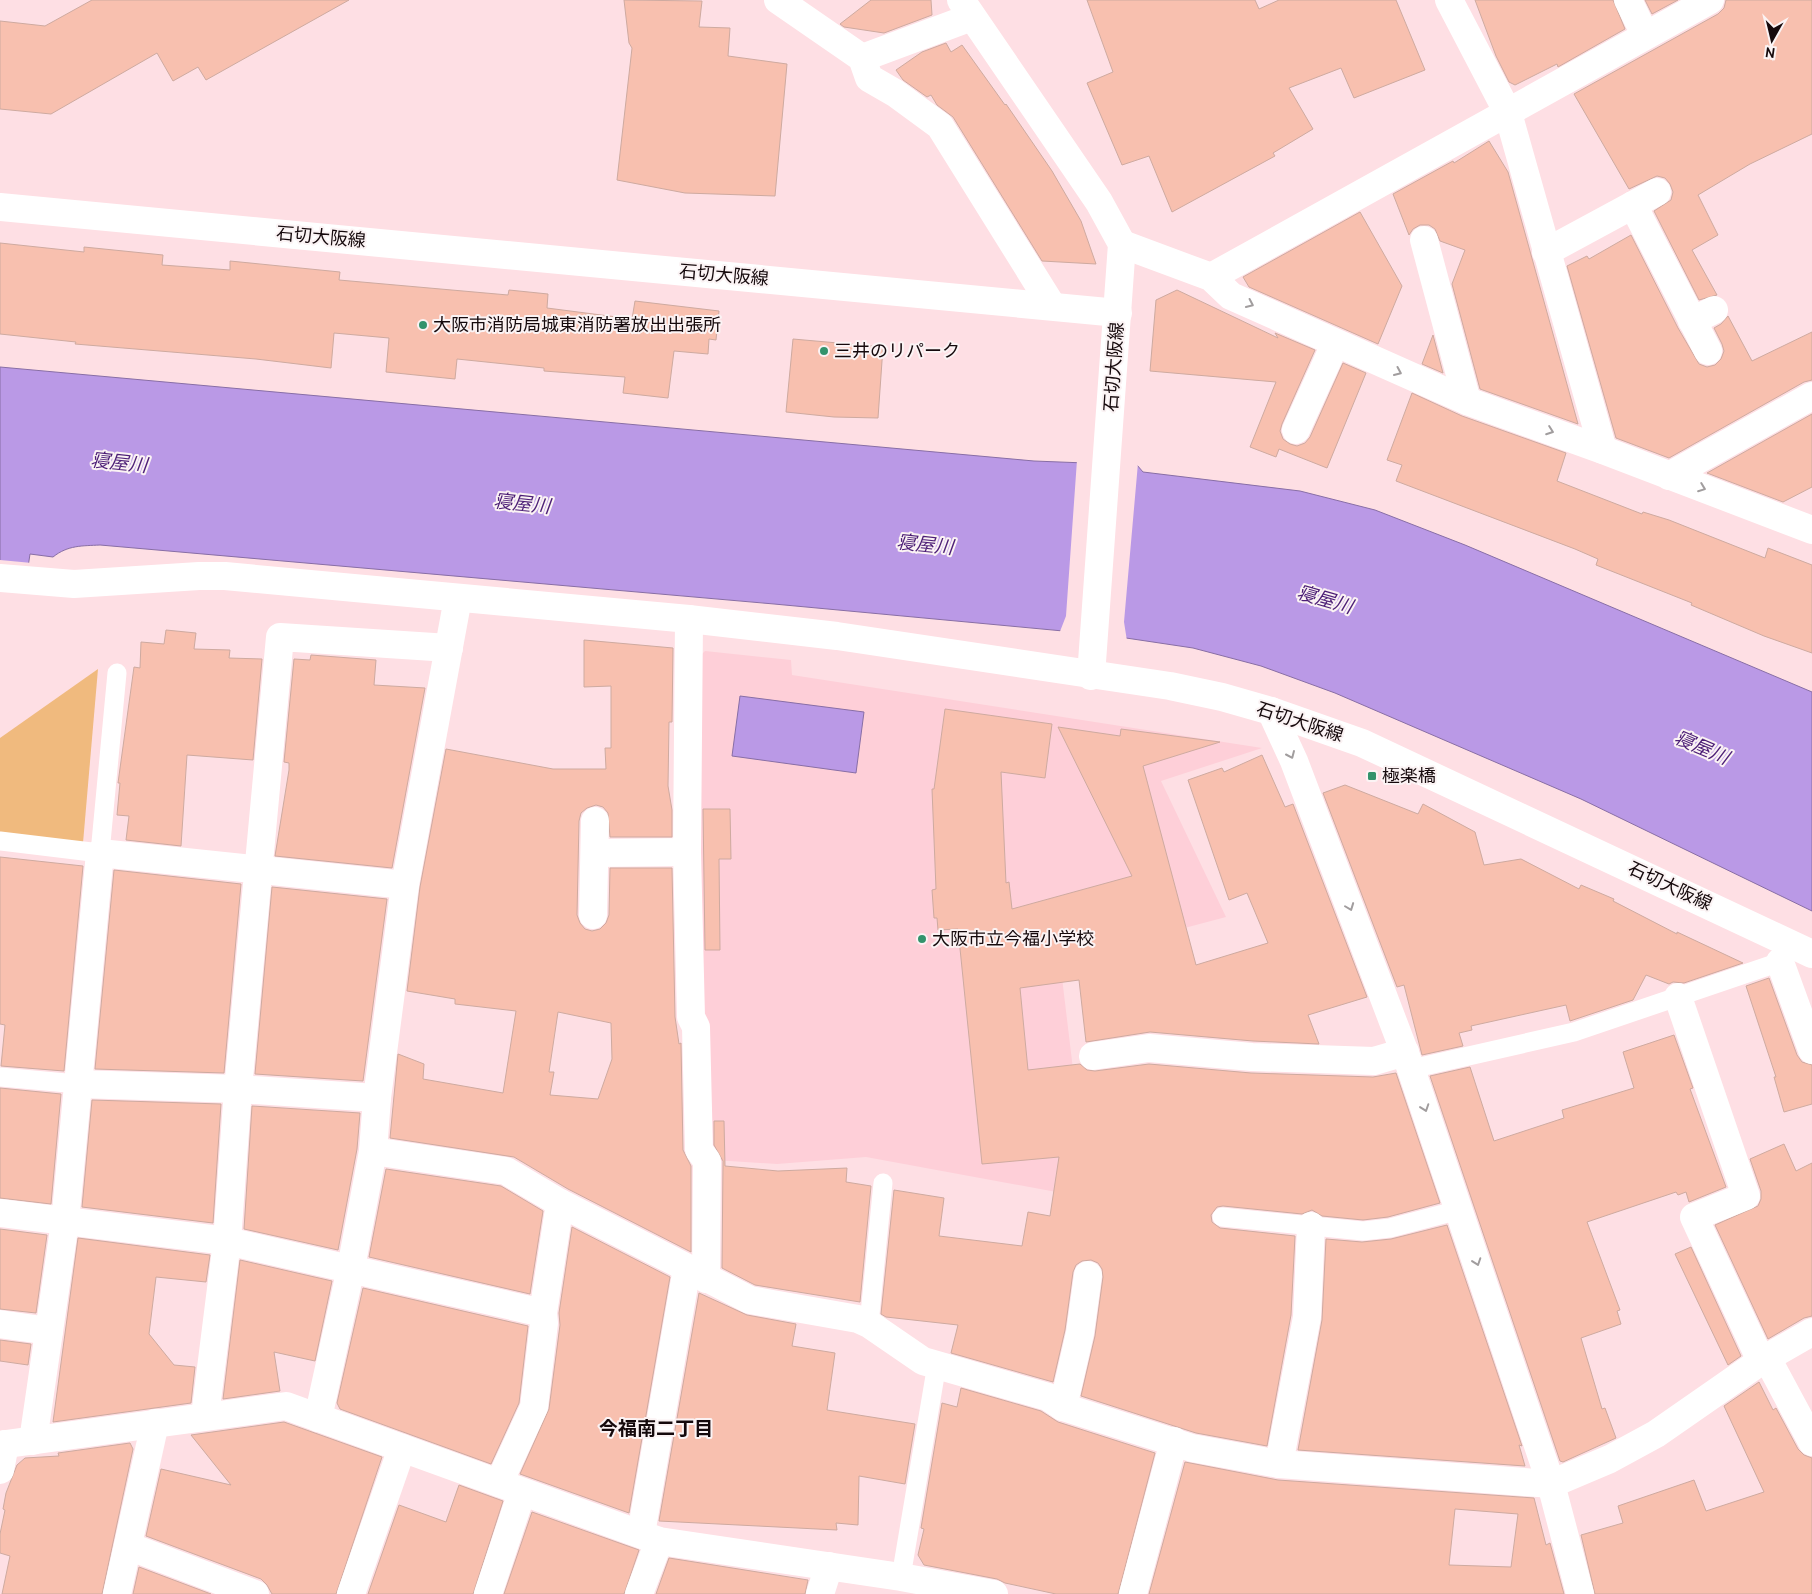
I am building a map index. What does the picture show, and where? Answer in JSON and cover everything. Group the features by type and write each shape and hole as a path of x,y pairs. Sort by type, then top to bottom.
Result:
{"street":[{"path":"778,0 862,58 869,78 917,108 940,126 950,139 1052,306"},
{"path":"1449,0 1508,113 1603,450"},
{"path":"1628,0 1645,35"},
{"path":"1210,277 1710,0"},
{"path":"862,58 966,9 1099,202 1122,244 1118,313"},
{"path":"1546,252 1657,192"},
{"path":"1633,205 1703,315 1708,351"},
{"name":"石切大阪線","path":"0,207 1118,313 1091,676 1170,686 1222,697 1271,711 1362,742 1794,953"},
{"path":"1424,240 1467,402"},
{"path":"1122,244 1210,277 1232,296 1467,402 1603,450 1812,530"},
{"path":"1296,430 1335,344"},
{"path":"1669,476 1812,396"},
{"path":"0,578 43,582 94,583 225,576 689,619 837,636 1091,676"},
{"path":"318,1418 351,1268 373,1151 405,885 458,598"},
{"path":"639,1594 697,1274 707,1162 699,1150 696,1027 691,1017 686,852 689,619"},
{"path":"205,1416 227,1241 238,1089 260,870 280,637 449,648"},
{"path":"1271,711 1294,761 1408,1061 1551,1484 1580,1594"},
{"path":"593,915 596,821"},
{"path":"33,1441 65,1222 100,852 405,885"},
{"path":"595,853 686,852"},
{"path":"1794,953 1812,1050"},
{"path":"1678,997 1746,1196 1694,1217 1764,1359 1812,1442"},
{"path":"1093,1056 1149,1048 1252,1057 1408,1061"},
{"path":"78,1084 238,1089 378,1098"},
{"path":"373,1151 506,1171 560,1203 750,1300 858,1319 869,1324 923,1361 1048,1397 1063,1407 1192,1448 1279,1464 1551,1484 1610,1459 1656,1434 1764,1359 1812,1332"},
{"path":"488,1594 511,1488 534,1408 544,1323 543,1313 560,1203"},
{"path":"0,1214 227,1241 543,1313"},
{"path":"1279,1464 1306,1317 1311,1226"},
{"path":"1063,1407 1080,1333 1088,1275"},
{"path":"0,1324 49,1331"},
{"path":"2,1453 33,1441 286,1406 650,1537 902,1577 985,1593"},
{"path":"117,1594 155,1423"},
{"path":"1133,1594 1174,1441"},
{"path":"351,1594 402,1448"},
{"path":"128,1546 255,1594"},
{"path":"820,1594 829,1566"}],"lane":[{"path":"0,842 100,852 117,673"},
{"path":"1408,1061 1574,1032 1678,997 1794,953"},
{"path":"0,1077 78,1084"},
{"path":"869,1324 883,1183"},
{"path":"1222,1217 1363,1231 1390,1228 1459,1210"},
{"path":"902,1577 937,1364"}],"shaded area":[{"name":"大阪市立今福小学校","path":"705,651 791,660 792,675 1262,748 1161,781 1226,917 1060,961 1081,1136 1078,1196 866,1157 777,1164 714,1160 704,1150 695,661"},
{"path":"98,669 83,843 0,832 0,738"}],"water":[{"name":"寝屋川","path":"0,367 1034,461 1137,465 1143,472 1300,491 1375,510 1465,545 1812,692 1812,911 1581,799 1335,693 1261,666 1193,648 1106,635 100,545 70,548 53,557 30,554 27,574 0,585"},
{"path":"740,696 864,712 856,773 732,756"}],"pier":[{"path":"1077,460 1138,463 1124,622 1127,641 1059,634 1066,616"},
{"path":"0,560 32,563 30,574 0,587"}],"building":[{"path":"92,0 349,0 206,80 198,67 173,81 157,53 51,114 0,109 0,21 45,26"},
{"path":"624,0 702,1 699,27 730,28 728,56 787,64 775,196 685,193 617,180 632,48 629,43"},
{"path":"871,0 931,0 932,15 884,33 844,27 840,24"},
{"path":"1087,0 1255,0 1259,9 1279,0 1396,0 1425,70 1354,98 1341,68 1289,88 1313,129 1273,153 1275,156 1172,212 1149,156 1122,165 1087,83 1113,72"},
{"path":"1475,0 1613,0 1625,29 1558,67 1557,64 1515,85 1509,82 1496,56"},
{"path":"1645,0 1678,0 1652,14"},
{"path":"1726,0 1812,0 1812,134 1750,164 1698,195 1718,235 1692,250 1717,295 1699,300 1654,211 1671,200 1673,192 1670,184 1665,178 1657,176 1629,189 1574,94 1718,14 1724,8"},
{"path":"946,43 951,52 962,45 1006,104 1052,171 1081,221 1096,264 1042,261 953,117 937,105 931,95 927,97 903,80 896,70 922,52"},
{"path":"1489,141 1508,172 1578,424 1480,389 1452,284 1465,250 1440,241 1435,229 1429,225 1420,225 1413,229 1409,235 1393,194 1453,161 1454,163"},
{"path":"1360,212 1402,286 1378,344 1249,287 1243,277"},
{"path":"1631,235 1678,328 1699,364 1707,367 1715,365 1721,359 1724,351 1714,328 1721,324 1728,316 1752,361 1812,332 1812,380 1804,382 1669,458 1616,438 1567,266 1587,256 1589,259"},
{"path":"0,243 84,252 84,247 163,255 162,265 230,270 230,261 340,272 339,280 508,295 509,290 548,294 547,308 632,319 635,301 719,311 716,340 709,339 708,354 674,351 668,398 623,393 625,377 544,371 544,368 457,359 455,379 386,372 389,338 334,333 331,368 256,359 75,344 76,342 0,334"},
{"path":"1177,290 1278,338 1275,333 1315,350 1280,431 1283,439 1290,444 1297,446 1305,443 1310,437 1343,363 1366,373 1327,468 1279,449 1276,457 1250,447 1276,382 1150,371 1156,300"},
{"path":"1433,335 1443,373 1422,364"},
{"path":"793,339 883,347 878,418 834,417 786,412"},
{"path":"1412,393 1462,416 1566,453 1557,481 1642,514 1643,512 1669,520 1765,558 1768,548 1812,565 1812,653 1764,636 1691,605 1692,603 1596,565 1598,559 1575,549 1396,481 1402,465 1387,460"},
{"path":"1812,414 1812,487 1783,502 1707,473"},
{"path":"166,630 196,633 194,649 230,650 229,658 262,659 253,760 187,755 181,846 126,840 129,816 117,815 120,783 118,783 134,667 140,668 141,642 164,644"},
{"path":"584,640 673,648 672,722 669,722 668,786 672,810 672,837 610,837 608,813 603,807 596,805 587,808 581,813 579,821 577,915 585,929 592,931 600,929 606,923 609,915 610,868 672,868 675,1017 679,1044 681,1043 683,1150 691,1166 691,1252 568,1189 514,1157 390,1138 398,1054 424,1064 423,1079 503,1093 516,1011 455,1004 455,999 407,991 420,887 446,749 553,769 606,769 605,748 611,748 611,686 584,687","holes":["558,1012 611,1023 612,1059 598,1099 550,1095 554,1072 549,1072"]},
{"path":"311,655 376,660 374,685 425,688 392,868 275,856 289,770 289,763 284,762 294,659 310,660"},
{"path":"945,709 1052,724 1045,778 1001,772 1006,883 1009,882 1012,909 1132,876 1058,727 1120,736 1121,729 1220,742 1143,766 1196,965 1268,943 1247,893 1229,900 1188,780 1222,768 1224,772 1262,755 1285,807 1293,804 1367,997 1308,1015 1319,1044 1253,1041 1150,1032 1086,1042 1079,980 1020,988 1028,1070 1080,1064 1087,1070 1095,1071 1149,1064 1251,1073 1373,1077 1396,1073 1440,1203 1388,1217 1363,1220 1322,1216 1312,1210 1302,1214 1223,1206 1217,1207 1211,1215 1212,1222 1220,1228 1295,1236 1291,1315 1267,1446 1196,1433 1081,1396 1095,1336 1103,1277 1102,1269 1098,1263 1091,1260 1082,1261 1076,1265 1073,1272 1065,1330 1053,1382 951,1353 958,1325 886,1317 881,1314 894,1190 944,1198 939,1236 1022,1246 1028,1212 1050,1216 1059,1157 982,1164 958,929 938,930 937,918 934,918 932,890 936,889 932,789 934,789"},
{"path":"1345,785 1418,814 1423,804 1475,832 1484,865 1521,859 1579,889 1581,885 1614,899 1613,901 1677,934 1677,932 1743,963 1684,983 1673,982 1669,984 1646,975 1633,1000 1570,1021 1566,1005 1471,1026 1472,1030 1459,1033 1463,1046 1422,1055 1404,985 1397,987 1323,793"},
{"path":"703,809 730,809 731,859 719,859 720,950 705,950"},
{"path":"0,857 83,866 64,1071 1,1066 5,1025 0,1024"},
{"path":"114,870 241,884 224,1073 95,1069"},
{"path":"272,887 387,899 363,1081 255,1074"},
{"path":"1769,978 1797,1055 1802,1062 1812,1065 1812,1104 1784,1112 1774,1077 1776,1077 1746,986"},
{"path":"1674,1035 1693,1088 1690,1089 1726,1187 1689,1202 1686,1192 1678,1195 1676,1192 1587,1222 1620,1310 1617,1311 1621,1324 1581,1338 1602,1409 1605,1408 1616,1438 1563,1462 1560,1461 1430,1076 1470,1067 1494,1141 1564,1118 1562,1110 1634,1088 1623,1052"},
{"path":"0,1088 61,1094 51,1204 0,1198"},
{"path":"92,1100 221,1104 213,1223 82,1207"},
{"path":"252,1106 360,1113 357,1149 338,1250 244,1229"},
{"path":"714,1121 724,1121 725,1166 778,1171 847,1168 846,1182 871,1186 860,1302 755,1285 722,1268 723,1161 714,1145"},
{"path":"1784,1144 1796,1171 1812,1163 1812,1316 1804,1318 1768,1339 1715,1225 1758,1206 1761,1199 1761,1191 1750,1159"},
{"path":"386,1169 501,1186 543,1211 530,1294 369,1257"},
{"path":"1447,1225 1522,1446 1519,1445 1525,1466 1298,1450 1322,1320 1326,1239 1362,1242 1391,1239"},
{"path":"572,1227 670,1277 629,1513 520,1474 549,1409 560,1325 559,1313"},
{"path":"0,1229 47,1235 36,1313 0,1309"},
{"path":"78,1238 210,1255 206,1282 156,1277 149,1334 174,1365 195,1367 191,1403 53,1422"},
{"path":"1691,1247 1741,1356 1728,1365 1675,1254"},
{"path":"240,1260 332,1281 315,1361 274,1352 280,1391 223,1399"},
{"path":"363,1288 528,1326 519,1403 491,1464 340,1409 337,1403"},
{"path":"699,1293 747,1315 796,1324 792,1346 835,1353 827,1410 915,1424 905,1484 859,1476 858,1525 836,1523 837,1530 659,1521"},
{"path":"0,1340 31,1344 28,1365 0,1361"},
{"path":"1759,1382 1773,1410 1776,1408 1798,1449 1804,1455 1812,1458 1812,1594 1595,1594 1581,1535 1623,1523 1618,1506 1694,1480 1706,1511 1764,1492 1724,1406"},
{"path":"961,1388 1041,1411 1058,1422 1155,1453 1118,1594 1056,1594 1005,1583 997,1579 924,1565 918,1555 924,1529 921,1528 942,1403 957,1407"},
{"path":"284,1422 382,1457 336,1594 272,1594 261,1579 146,1536 161,1469 231,1485 191,1435"},
{"path":"130,1443 133,1449 102,1594 2,1594 10,1556 0,1553 0,1534 6,1493 17,1465 25,1458 59,1456 58,1453"},
{"path":"1185,1462 1278,1480 1534,1498 1546,1545 1550,1543 1564,1594 1149,1594","holes":["1455,1509 1518,1514 1511,1567 1449,1565"]},
{"path":"459,1485 503,1501 473,1594 368,1594 399,1505 446,1522"},
{"path":"532,1512 639,1550 624,1594 504,1594"},
{"path":"669,1558 808,1580 805,1594 656,1594"},
{"path":"139,1567 211,1594 133,1594"}],"place":[{"name":"大阪市消防局城東消防署放出出張所","path":"423,325"},
{"name":"三井のリパーク","path":"824,351"},
{"name":"極楽橋","path":"1372,776"},
{"name":"大阪市立今福小学校","path":"922,939"}],"district":[{"name":"今福南二丁目","path":"656,1428"}]}
